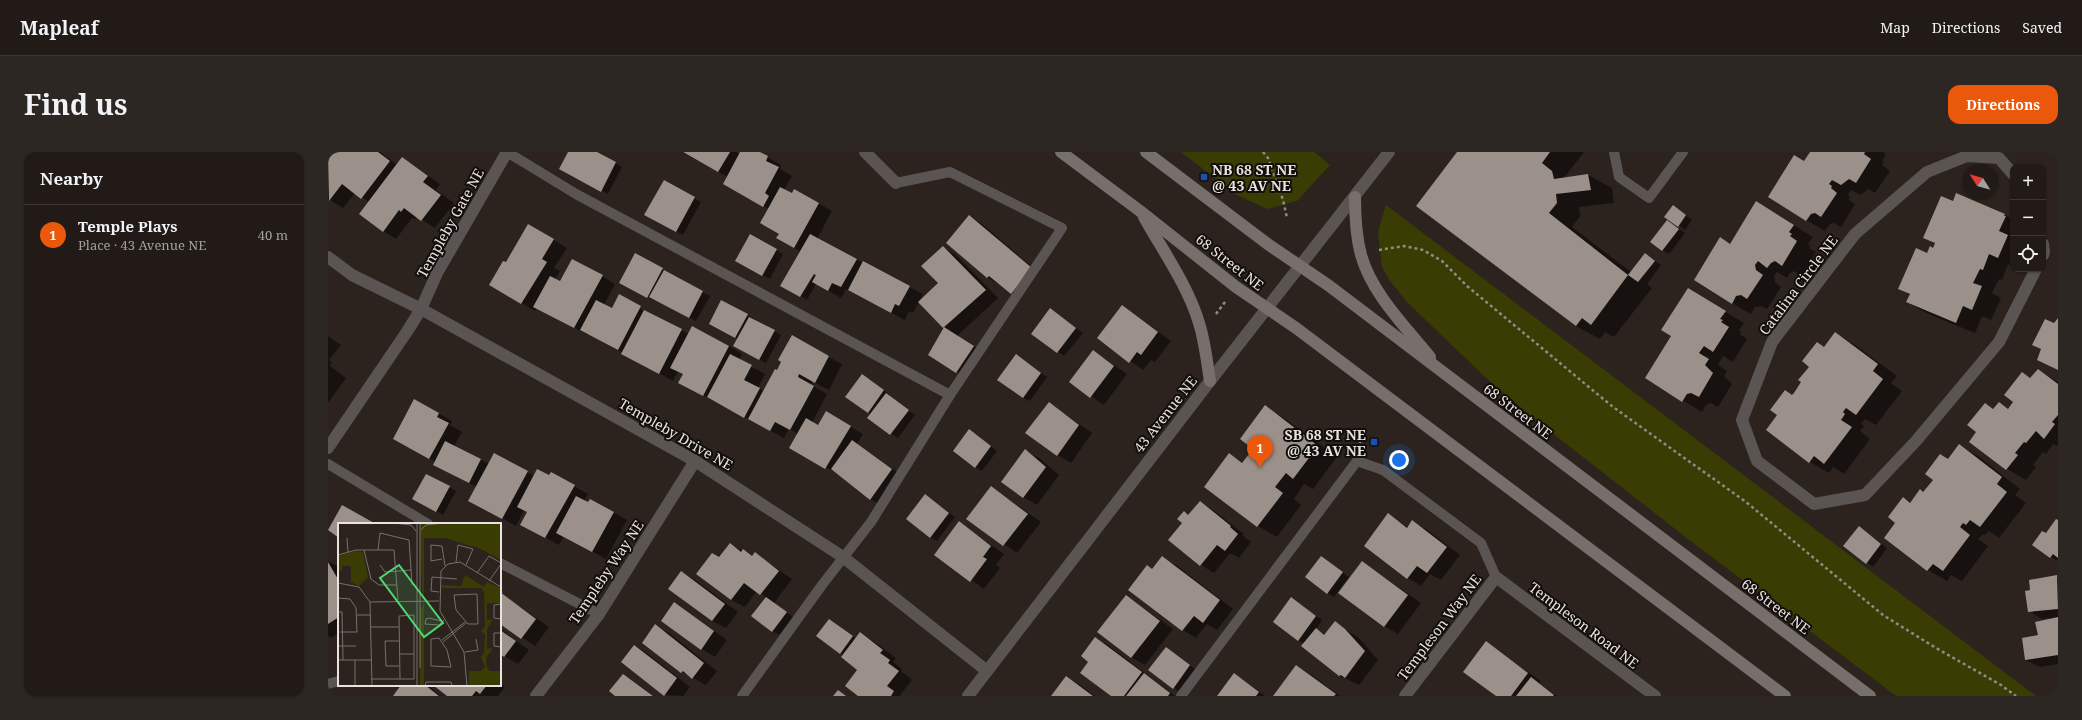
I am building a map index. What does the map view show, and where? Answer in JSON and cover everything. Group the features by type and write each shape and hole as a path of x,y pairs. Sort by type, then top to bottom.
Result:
{"main road":[{"name":"68 Street NE","path":"1061,152 1266,309 1296,328 1785,696"},
{"name":"68 Street NE","path":"1146,152 1299,266 1328,285 1870,696"},
{"path":"1355,197 1356,227 1361,256 1371,279 1394,314 1445,374"},
{"path":"1140,211 1189,295 1203,337 1210,381"}],"street":[{"name":"Templeby Gate NE","path":"328,448 408,330 420,309 436,273 507,152"},
{"path":"864,152 896,183"},
{"name":"43 Avenue NE","path":"968,696 1210,381 1389,152"},
{"name":"Catalina Circle NE","path":"2010,170 1999,155 1968,154 1927,172 1856,234 1772,342 1742,420 1757,461 1814,504 1865,495 1916,441 2000,342 2035,272"},
{"name":"Templeby Drive NE","path":"328,257 352,275 420,309 695,460 843,557 987,671"},
{"name":"Templeby Way NE","path":"536,696 599,614 695,460"},
{"name":"Templeson Way NE","path":"1405,696 1496,577"},
{"name":"Templeson Road NE","path":"1496,577 1655,696"}],"lane":[{"path":"507,152 576,194 950,395"},
{"path":"1614,152 1618,177 1649,198 1683,152"},
{"path":"742,696 870,522 950,395 1062,228 950,172 896,183"},
{"path":"1181,696 1357,461 1383,470 1481,542 1496,577"},
{"path":"328,464 426,523"},
{"path":"501,564 599,614"},
{"path":"328,684 338,681"}],"path":[{"path":"1263,152 1268,158 1283,200 1287,218"},
{"path":"1375,251 1404,246 1423,250 1442,261 1467,286 1613,407 1746,502 1883,615 2002,685 2016,696"},
{"path":"1218,320 1214,316 1225,302"}],"shaded area":[{"path":"1181,152 1314,152 1330,165 1297,201 1267,209 1237,195"},
{"path":"1386,205 2036,696 1896,696 1688,539 1533,418 1485,377 1407,302 1390,281 1382,267 1378,232"}],"building":[{"path":"330,152 378,152 390,161 361,199 342,184 329,201 328,155"},
{"path":"568,152 597,152 616,162 601,192 559,169"},
{"path":"683,152 730,152 718,172"},
{"path":"740,152 760,152 768,156 766,161 779,167 765,193 769,196 763,207 723,184"},
{"path":"1457,152 1550,152 1542,163 1552,171 1554,179 1588,174 1591,190 1556,194 1557,203 1549,213 1628,275 1591,325 1582,318 1576,326 1416,206"},
{"path":"1810,152 1865,152 1864,154 1871,159 1856,183 1849,179 1841,185 1832,180 1829,184 1837,193 1821,217 1815,213 1811,214 1806,221 1768,197 1794,155 1804,161"},
{"path":"402,157 428,176 423,182 441,195 421,221 404,208 401,212 399,210 383,232 359,214"},
{"path":"664,180 695,197 676,232 644,215"},
{"path":"780,187 792,193 794,189 819,203 794,248 776,238 779,234 760,223"},
{"path":"1956,193 1962,196 1962,200 1972,200 2005,214 2004,216 2006,216 1999,231 2008,235 1998,258 1989,254 1983,270 1980,269 1973,283 1982,286 1972,310 1963,306 1956,323 1906,302 1910,294 1898,289 1916,248 1927,253 1930,246 1933,248 1935,243 1923,238 1941,196 1953,201"},
{"path":"1756,201 1794,225 1789,232 1792,234 1790,236 1797,241 1782,266 1775,261 1767,268 1758,261 1755,265 1756,270 1763,275 1747,299 1741,295 1736,296 1732,304 1694,280 1720,237 1730,244"},
{"path":"1673,205 1686,215 1678,227 1664,217"},
{"path":"969,215 1032,268 1011,294 989,276 987,278 946,243"},
{"path":"1667,220 1679,229 1662,251 1650,242"},
{"path":"528,224 554,239 542,259 547,262 521,304 489,285 503,261 506,262"},
{"path":"750,234 777,249 762,276 735,261"},
{"path":"810,234 857,259 841,287 832,283 828,291 812,282 816,275 814,274 800,297 780,286"},
{"path":"943,246 986,290 943,328 918,302 938,283 921,266"},
{"path":"635,253 663,268 647,298 619,283"},
{"path":"1645,253 1655,261 1638,282 1628,275"},
{"path":"572,259 603,275 574,328 533,307 550,276 560,281"},
{"path":"863,261 910,286 899,306 895,304 891,313 848,290"},
{"path":"664,270 703,291 689,318 649,297"},
{"path":"1688,288 1726,311 1720,319 1723,320 1721,322 1729,327 1713,352 1704,346 1699,353 1709,359 1705,365 1713,373 1699,397 1691,393 1687,394 1682,402 1645,378 1671,336 1661,330"},
{"path":"619,294 641,306 618,350 580,330 596,300 612,308"},
{"path":"721,300 748,314 735,338 709,324"},
{"path":"1122,305 1158,332 1141,355 1137,352 1129,363 1097,338"},
{"path":"1050,308 1076,328 1057,353 1031,334"},
{"path":"644,310 682,329 659,374 621,354"},
{"path":"749,317 775,330 759,360 733,346"},
{"path":"2058,318 2058,370 2037,360 2041,349 2032,345 2045,319 2054,323"},
{"path":"692,326 729,346 703,396 678,383 683,374 670,368"},
{"path":"944,327 974,346 956,373 928,355"},
{"path":"1835,332 1878,364 1873,371 1883,379 1856,415 1846,408 1843,412 1845,414 1841,420 1852,427 1824,464 1814,456 1809,463 1766,430 1777,415 1770,410 1785,390 1792,395 1794,393 1801,382 1798,380 1809,367 1802,361 1817,342 1824,347"},
{"path":"792,335 829,356 815,383 799,374 798,377 814,386 790,430 775,422 770,431 748,419 775,369 777,370 781,362 778,360"},
{"path":"1093,350 1114,366 1090,398 1069,382"},
{"path":"730,354 752,365 744,380 760,388 744,418 707,397"},
{"path":"1016,354 1041,373 1023,398 997,380"},
{"path":"2038,369 2058,384 2058,415 2052,422 2055,424 2044,439 2036,431 2015,453 2018,455 2006,470 1969,442 1976,432 1967,425 1985,403 1993,409 1999,402 2008,409 2013,402 2004,395 2022,372 2030,378"},
{"path":"862,374 884,390 868,413 845,397"},
{"path":"886,393 909,410 890,435 867,418"},
{"path":"414,399 439,413 437,417 449,423 429,459 393,439"},
{"path":"1049,402 1079,425 1057,456 1025,433"},
{"path":"1265,405 1318,446 1293,479 1286,473 1275,487 1283,493 1257,527 1204,487 1229,453 1242,463 1253,449 1240,439"},
{"path":"826,411 851,426 825,469 789,448 806,418 818,425"},
{"path":"969,429 991,446 975,468 953,451"},
{"path":"852,440 892,469 870,500 831,469"},
{"path":"445,441 481,459 469,483 433,465"},
{"path":"1959,444 2002,477 1997,484 2007,492 1980,527 1970,520 1966,525 1963,523 1960,527 1970,535 1943,571 1933,564 1927,571 1884,538 1895,523 1888,517 1903,497 1910,503 1920,489 1923,492 1933,480 1925,474 1940,454 1948,459"},
{"path":"1025,449 1046,467 1023,498 1001,482"},
{"path":"494,453 528,471 502,519 468,501"},
{"path":"537,469 549,475 551,472 575,485 545,538 520,525 527,512 517,507"},
{"path":"426,474 450,486 436,512 412,499"},
{"path":"991,486 1028,514 1003,546 966,519"},
{"path":"925,494 949,513 930,538 906,519"},
{"path":"576,496 588,502 590,499 614,512 592,552 556,533"},
{"path":"1200,501 1231,526 1230,527 1238,534 1225,551 1217,545 1200,566 1168,540 1182,523 1177,519 1184,511 1188,515"},
{"path":"342,505 374,523 338,523 338,537 328,530"},
{"path":"1388,513 1407,528 1412,520 1447,547 1427,573 1417,566 1407,579 1364,546"},
{"path":"2056,519 2058,520 2058,558 2053,554 2050,558 2032,545 2042,531 2046,533"},
{"path":"959,521 991,546 983,557 987,559 970,582 934,555"},
{"path":"1859,526 1881,544 1866,564 1843,546"},
{"path":"730,543 741,552 743,549 752,556 755,552 779,571 760,595 744,583 731,600 696,574 712,553 719,557"},
{"path":"1162,556 1220,600 1203,623 1194,616 1182,631 1128,590 1147,565 1152,569"},
{"path":"1321,556 1343,572 1327,594 1305,577"},
{"path":"1362,561 1408,595 1384,627 1338,593"},
{"path":"328,562 338,579 338,618 328,624"},
{"path":"681,571 725,604 712,621 668,589"},
{"path":"2057,575 2058,609 2028,612 2025,591 2030,590 2029,580"},
{"path":"501,593 536,619 521,639 501,625"},
{"path":"1126,595 1160,621 1131,658 1097,632"},
{"path":"766,597 787,612 772,632 751,616"},
{"path":"1291,597 1316,616 1298,641 1273,622"},
{"path":"674,602 714,631 701,650 661,621"},
{"path":"2058,617 2058,655 2025,660 2022,638 2038,635 2035,622"},
{"path":"829,619 853,636 840,654 816,636"},
{"path":"1335,621 1345,629 1365,651 1345,678 1341,675 1339,676 1301,646 1316,628 1324,635"},
{"path":"655,624 704,663 692,679 683,671 681,673 642,643"},
{"path":"501,631 516,641 504,657 501,655"},
{"path":"860,632 883,650 880,653 890,660 888,663 899,671 887,686 894,691 891,696 858,696 845,686 857,670 841,657"},
{"path":"1095,637 1142,672 1124,696 1111,696 1080,673 1088,662 1081,656"},
{"path":"1486,641 1528,673 1511,696 1496,696 1463,672"},
{"path":"634,645 677,678 664,696 621,662"},
{"path":"1166,647 1190,665 1173,689 1148,670"},
{"path":"1296,665 1336,694 1334,696 1273,696"},
{"path":"1144,673 1170,693 1168,696 1126,696"},
{"path":"1234,673 1259,692 1256,696 1217,696"},
{"path":"623,674 653,696 615,696 609,691"},
{"path":"1066,676 1093,696 1051,696"},
{"path":"1531,677 1554,695 1516,696"},
{"path":"400,686 426,686 439,696 393,696"},
{"path":"434,686 486,686 480,694 476,691 472,696 447,696"},
{"path":"838,690 846,696 833,696"}],"place":[{"name":"NB 68 ST NE @ 43 AV NE","path":"1204,177"},
{"name":"SB 68 ST NE @ 43 AV NE","path":"1374,442"},
{"name":"Temple Plays","path":"1260,468"}]}
